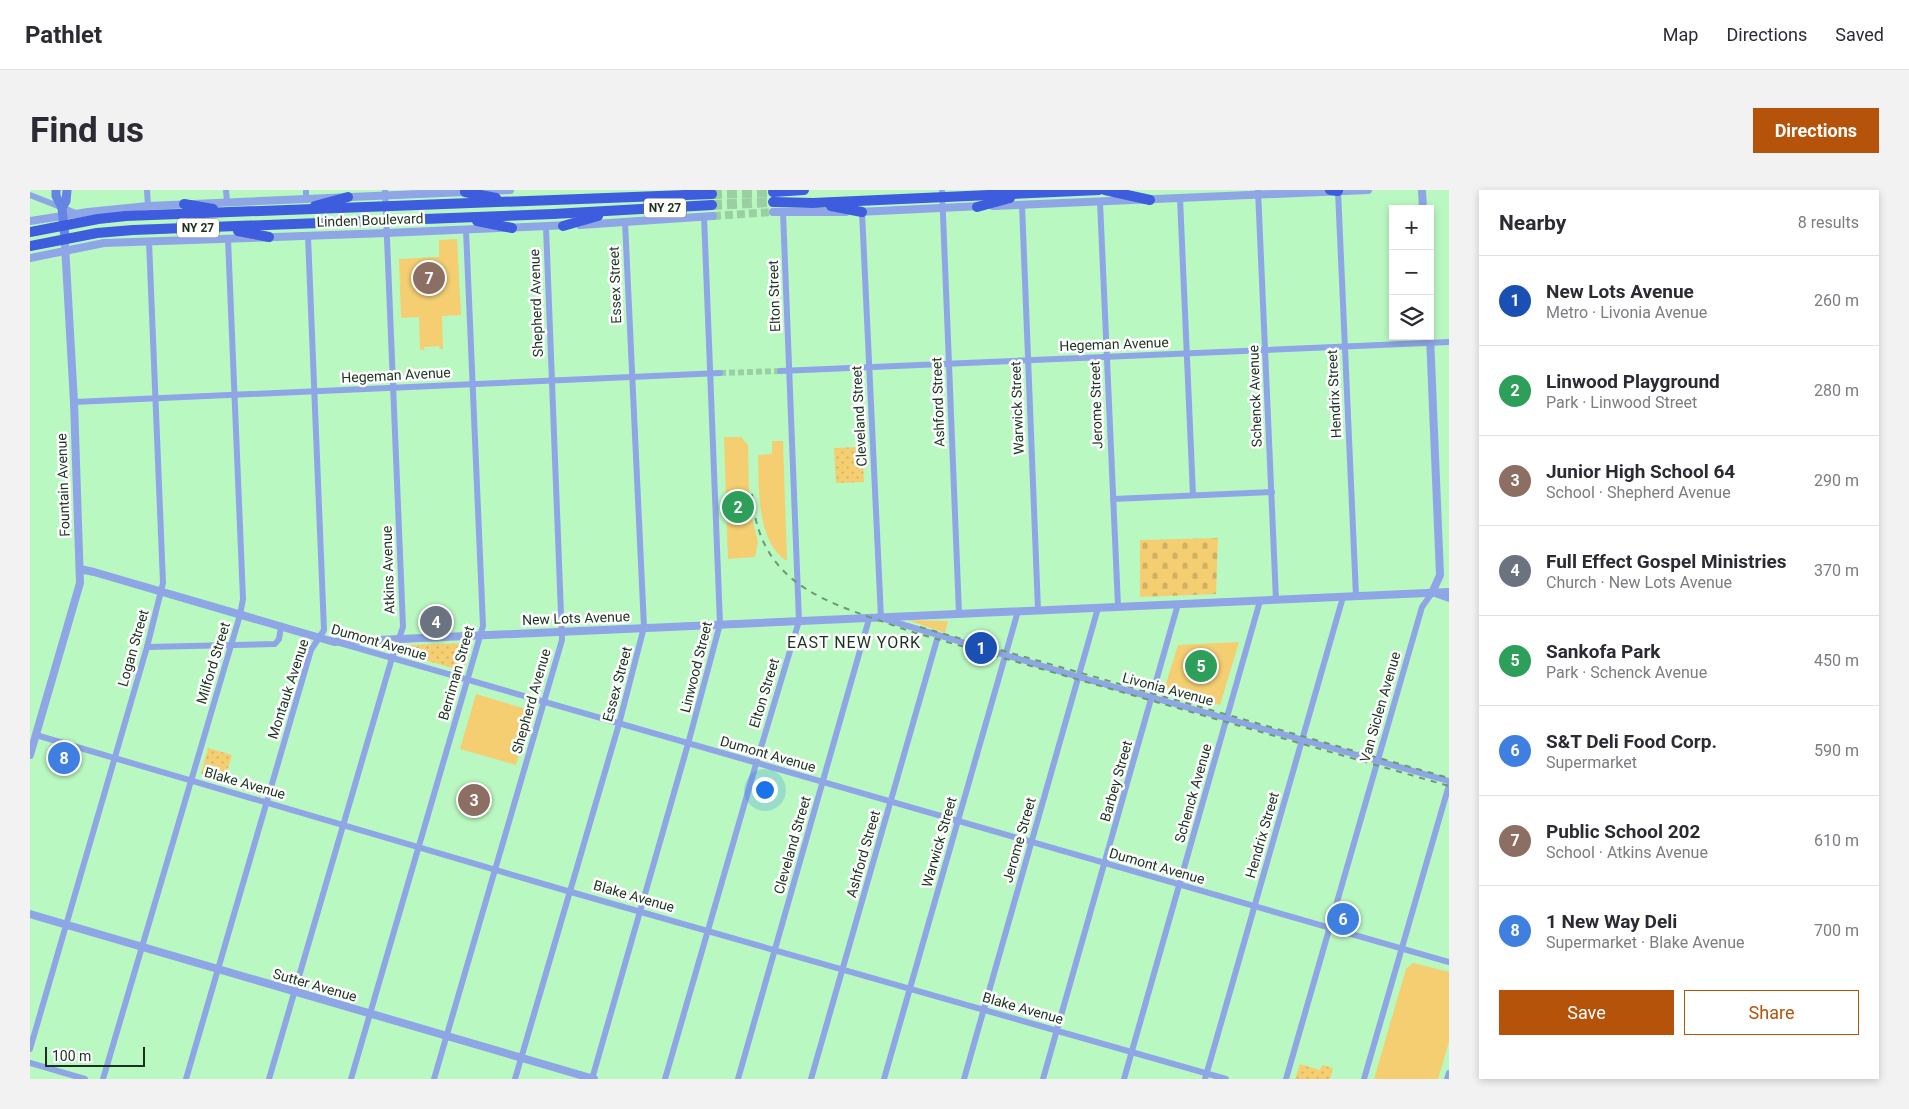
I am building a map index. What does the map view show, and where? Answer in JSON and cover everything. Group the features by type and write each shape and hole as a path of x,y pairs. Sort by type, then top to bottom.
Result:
{"highway":[{"path":"562,199 596,190"},
{"path":"773,202 804,190"},
{"path":"773,202 813,202 942,193 1031,193 1099,190"},
{"path":"1105,190 1150,200"},
{"path":"465,191 517,201"},
{"path":"977,207 1031,193"},
{"name":"Linden Boulevard","path":"30,232 63,216 98,219 126,216 712,194"},
{"path":"297,211 348,197"},
{"path":"813,202 862,212"},
{"path":"184,204 233,213"},
{"name":"Linden Boulevard","path":"30,246 97,232 133,230 618,211 713,211"},
{"path":"563,226 618,211"},
{"path":"459,218 512,228"},
{"path":"223,227 269,237"}],"main road":[{"name":"Fountain Avenue","path":"56,190 56,196 63,216 65,238"},
{"name":"Fountain Avenue","path":"63,216 67,190"}],"street":[{"path":"147,190 148,206"},
{"path":"226,190 227,202"},
{"path":"306,190 306,199"},
{"name":"Linden Boulevard","path":"30,221 76,213 148,206 348,197 385,193 510,190"},
{"path":"773,202 783,212 862,212 1150,200 1258,193 1368,190"},
{"path":"1422,190 1423,205"},
{"name":"Hendrix Street","path":"1334,191 1345,347 1356,596"},
{"name":"Atkins Avenue","path":"269,1079 392,658 403,627 385,193"},
{"name":"Ashford Street","path":"942,193 959,614"},
{"name":"Schenck Avenue","path":"1258,193 1276,600"},
{"path":"30,195 63,216"},
{"path":"1180,198 1193,495"},
{"name":"Jerome Street","path":"1100,202 1118,606"},
{"name":"Warwick Street","path":"1022,205 1038,610"},
{"name":"Linden Boulevard","path":"30,258 65,249 104,243 546,227 704,216 713,211"},
{"name":"Elton Street","path":"665,1079 799,621 783,212"},
{"name":"Cleveland Street","path":"862,212 881,618"},
{"name":"Linwood Street","path":"593,1079 720,624 704,216"},
{"name":"Essex Street","path":"515,1079 619,724 644,627 625,222"},
{"name":"Shepherd Avenue","path":"434,1079 562,640 546,227"},
{"name":"Berriman Street","path":"352,1079 483,626 466,230"},
{"name":"Montauk Avenue","path":"186,1079 311,650 324,630 308,236"},
{"name":"Fountain Avenue","path":"30,755 80,583 74,402 65,238"},
{"name":"Milford Street","path":"102,1079 240,615 243,599 228,239"},
{"name":"Logan Street","path":"30,1049 162,592 149,241"},
{"name":"Hegeman Avenue","path":"780,371 1345,347 1430,340 1449,342"},
{"name":"Van Siclen Avenue","path":"1286,1079 1422,607 1432,593 1440,575 1430,340"},
{"name":"Hegeman Avenue","path":"74,402 720,374"},
{"path":"1113,499 1272,492"},
{"name":"Dumont Avenue","path":"80,570 94,572 1449,962"},
{"name":"New Lots Avenue","path":"334,642 1449,592"},
{"path":"1432,593 1449,599"},
{"name":"Hendrix Street","path":"1206,1076 1343,597"},
{"name":"Schenck Avenue","path":"1124,1079 1260,601"},
{"name":"Barbey Street","path":"1043,1079 1153,698 1178,604"},
{"name":"Jerome Street","path":"964,1079 1098,608"},
{"name":"Warwick Street","path":"884,1079 1018,611"},
{"name":"Livonia Avenue","path":"881,618 1005,656 1449,781"},
{"name":"Cleveland Street","path":"738,1079 869,619"},
{"path":"147,647 276,644 280,639 281,626"},
{"name":"Ashford Street","path":"811,1079 938,636"},
{"name":"Blake Avenue","path":"36,735 495,870 1132,1052 1206,1076 1226,1079"},
{"path":"1364,1079 1449,785"},
{"name":"Sutter Avenue","path":"30,914 593,1079"},
{"path":"30,1063 85,1079"},
{"path":"1447,1079 1449,1073"}],"green space":[{"path":"457,239 461,315 442,316 443,349 440,349 439,346 424,347 424,350 420,350 419,317 401,318 399,259 439,257 439,240"},
{"path":"724,437 741,437 748,445 749,496 758,542 755,557 728,559"},
{"path":"772,441 783,441 787,561 777,552 764,528 759,498 758,455 772,454"},
{"path":"862,447 864,482 836,483 834,448"},
{"path":"1218,538 1216,594 1140,597 1140,540"},
{"path":"907,620 945,621 948,621 945,633"},
{"path":"1239,642 1220,705 1165,687 1178,645"},
{"path":"471,643 463,671 400,653 403,645"},
{"path":"476,694 532,711 516,765 460,749"},
{"path":"208,748 232,755 224,781 201,774"},
{"path":"1413,963 1449,972 1449,1042 1438,1079 1374,1079 1406,969"},
{"path":"1300,1064 1320,1070 1322,1065 1333,1068 1330,1079 1295,1079"}],"tunnel":[{"path":"712,194 773,192"},
{"path":"712,205 773,202"},
{"path":"713,216 773,212"},
{"path":"720,373 780,371"}],"railway":[{"path":"752,494 758,526 769,552 785,572 805,588 828,601 909,631 1449,786"},
{"path":"920,627 1449,778"}],"place":[{"name":"Public School 202","path":"429,278"},
{"name":"Linwood Playground","path":"738,507"},
{"name":"Full Effect Gospel Ministries","path":"436,622"},
{"name":"New Lots Avenue","path":"981,648"},
{"name":"Sankofa Park","path":"1201,666"},
{"name":"1 New Way Deli","path":"64,758"},
{"name":"Junior High School 64","path":"474,800"},
{"name":"S&T Deli Food Corp.","path":"1343,919"}],"district":[{"name":"EAST NEW YORK","path":"854,642"}]}
